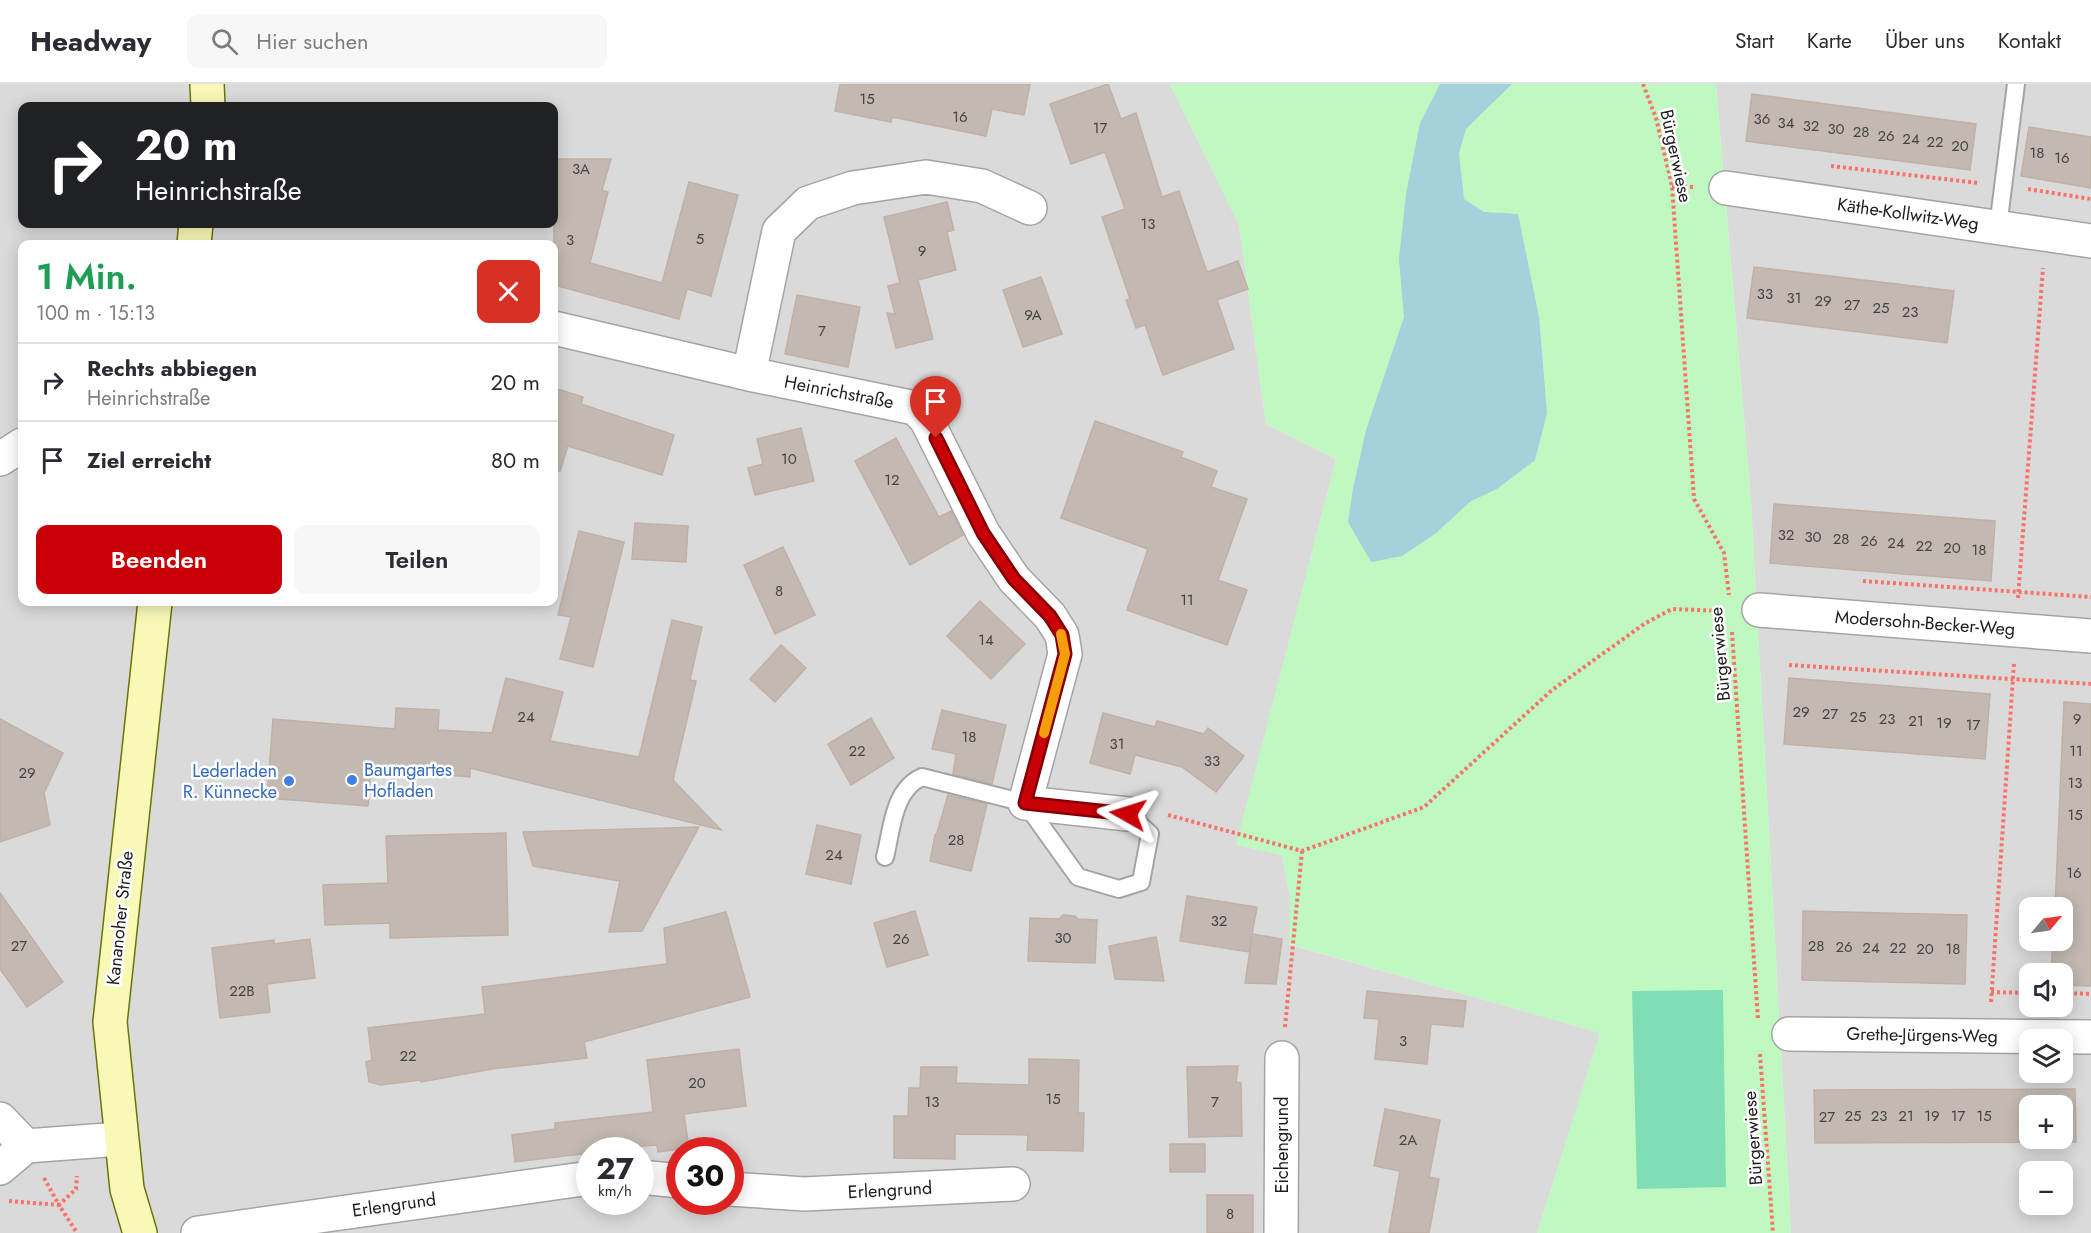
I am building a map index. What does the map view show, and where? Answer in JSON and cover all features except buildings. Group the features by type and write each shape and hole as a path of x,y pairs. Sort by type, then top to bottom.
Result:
{"street":[{"path":"207,84 208,102"},
{"path":"749,374 779,231 808,204 853,188 927,177 982,186 1030,208"},
{"name":"Käthe-Kollwitz-Weg","path":"1726,188 2091,241"},
{"name":"Heinrichstraße","path":"558,329 749,374 915,408 926,419 983,533 1014,579 1050,616 1062,635 1065,654 1025,803"},
{"path":"0,459 18,448"},
{"name":"Kananoher Straße","path":"140,1233 127,1189 120,1139 110,1022 155,606"},
{"name":"Modersohn-Becker-Weg","path":"1740,615 2091,636"},
{"path":"1025,803 1134,819"},
{"name":"Grethe-Jürgens-Weg","path":"1769,1036 2091,1038"},
{"name":"Eichengrund","path":"1281,1233 1282,1058"},
{"path":"0,1119 26,1146"},
{"path":"0,1167 26,1146 120,1139"},
{"name":"Erlengrund","path":"198,1233 576,1180"},
{"name":"Erlengrund","path":"744,1190 804,1194 1013,1184"}],"lane":[{"path":"1998,227 2016,84"},
{"path":"885,857 901,795 910,783 922,777 1025,803 1078,877 1119,889 1141,882 1150,834 1134,819"}],"path":[{"name":"Bürgerwiese","path":"1643,84 1656,118 1672,186 1694,499 1724,553 1740,615 1747,826 1769,1036 1773,1233"},
{"path":"1827,166 2003,186 2091,199"},
{"path":"1859,581 2091,597"},
{"path":"1134,819 1155,812 1302,851 1424,807 1552,690 1644,624 1672,609 1740,615"},
{"path":"1789,665 2091,684"},
{"path":"1282,1058 1302,851"},
{"path":"1991,992 2019,993"},
{"path":"2073,993 2091,994"},
{"path":"0,1200 59,1205 77,1233"}],"shaded area":[{"path":"0,84 1170,84 1239,225 1266,424 1336,459 1237,845 1282,855 1290,896 1290,945 1601,1033 1537,1233 0,1233"},
{"path":"1716,84 2091,84 2091,1233 1791,1233 1751,502"}],"green space":[{"path":"1170,84 1716,84 1751,502 1791,1233 1537,1233 1600,1033 1289,944 1290,896 1282,855 1236,845 1336,459 1266,424 1239,225"},
{"path":"1723,990 1726,1187 1637,1189 1632,991"}],"water":[{"path":"1440,84 1512,84 1466,129 1459,153 1464,199 1484,212 1518,214 1539,317 1547,413 1535,460 1497,489 1471,501 1436,533 1402,556 1371,562 1348,522 1366,430 1404,317 1399,259 1406,194 1420,123"}],"slow traffic":[{"path":"1044,733 1065,654 1061,634"}],"place":[{"name":"Baumgartes Hofladen","path":"352,780"},
{"name":"Lederladen R. Künnecke","path":"289,781"}],"route":[{"path":"936,438 983,533 1014,579 1050,616 1062,635 1065,654 1025,803 1128,814"}]}
